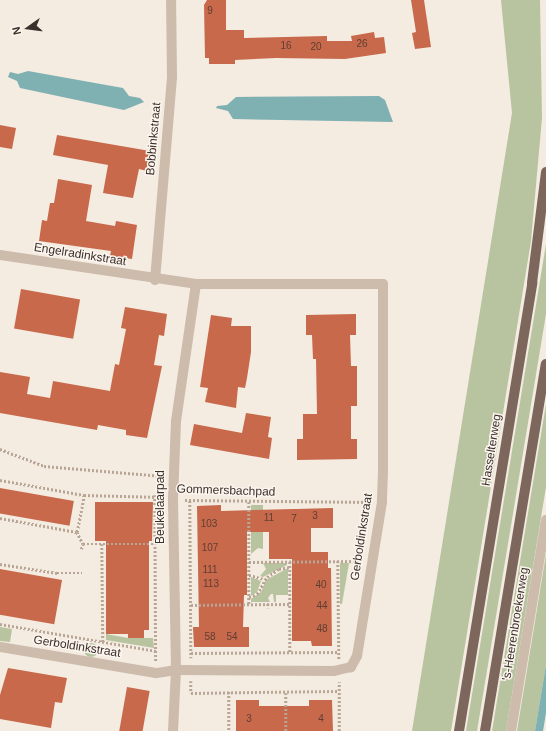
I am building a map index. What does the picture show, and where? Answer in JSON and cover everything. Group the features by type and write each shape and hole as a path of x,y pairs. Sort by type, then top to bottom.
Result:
{"main road":[{"name":"Hasselterweg","path":"459,731 532,282 546,172"},
{"path":"485,731 546,364"}],"street":[{"name":"Bobbinkstraat","path":"155,280 172,77 171,0"},
{"name":"Engelradinkstraat","path":"0,255 155,280"},
{"name":"Gerboldinkstraat","path":"0,647 156,672 176,670 339,670 351,667 357,656 382,502 383,284 196,284 155,280"},
{"name":"Beukelaarpad","path":"172,731 176,670 173,499 176,421 196,284"},
{"name":"'s-Heerenbroekerweg","path":"511,731 546,520"}],"path":[{"name":"Gommersbachpad","path":"0,449 44,466 174,477"},
{"name":"Gommersbachpad","path":"0,480 84,495 155,495 190,501 382,502"},
{"path":"81,549 83,544 77,532 84,495"},
{"path":"155,495 156,672"},
{"path":"190,501 191,693 286,693 339,691"},
{"path":"249,502 249,604"},
{"path":"0,518 77,532"},
{"path":"83,544 156,544"},
{"path":"102,544 103,642"},
{"path":"249,562 372,560"},
{"path":"338,561 339,731"},
{"path":"290,562 290,653"},
{"path":"0,564 57,573 82,573"},
{"path":"249,598 259,591 264,579 280,569 290,567"},
{"path":"249,575 264,579"},
{"path":"190,605 290,604"},
{"path":"0,624 156,651"},
{"path":"191,653 339,652"},
{"path":"229,692 229,731"},
{"path":"286,693 286,731"}],"green space":[{"path":"501,0 540,0 542,118 531,241 451,731 412,731 512,113"},
{"path":"546,244 546,314 477,731 466,731"},
{"path":"546,404 546,487 506,731 492,731"},
{"path":"251,505 263,505 263,549 258,548 251,554"},
{"path":"546,554 546,665 535,731 517,731"},
{"path":"263,563 287,563 287,565 263,577 260,576 266,569"},
{"path":"340,563 349,563 342,604 340,604"},
{"path":"288,568 288,595 276,595 276,602 274,602 273,594 271,594 268,598 270,602 251,602 251,599 261,592 266,580"},
{"path":"251,577 261,581 257,592 251,596"},
{"path":"0,627 12,629 10,642 0,641"},
{"path":"106,634 128,638 153,638 154,648 106,640"},
{"path":"91,643 96,645 98,650 96,655 91,657 86,655 84,650 86,645"}],"water":[{"path":"28,71 123,88 129,96 140,98 144,102 124,110 20,88 17,81 8,77 10,72 18,74"},
{"path":"379,96 385,100 393,122 233,119 228,111 216,108 217,106 227,105 236,97"},
{"path":"546,665 546,713 543,731 535,731"}],"building":[{"path":"207,0 226,0 226,30 244,30 244,38 327,36 327,41 352,41 351,36 374,32 375,38 384,37 386,53 345,59 276,58 235,60 235,64 209,64 209,58 205,58 204,5"},
{"path":"411,0 424,0 431,47 415,49 412,33 416,32"},
{"path":"0,125 16,128 12,149 0,147"},
{"path":"57,135 150,151 147,171 139,169 133,198 103,193 108,165 53,155"},
{"path":"58,179 92,185 86,221 115,226 116,221 137,225 132,259 110,256 111,251 39,241 42,220 47,221 50,203 54,203"},
{"path":"21,289 80,299 73,339 14,328"},
{"path":"125,307 167,314 164,336 159,335 154,365 162,366 147,438 126,435 126,430 98,425 97,430 0,413 0,372 30,377 27,394 50,398 53,381 110,391 115,364 119,365 126,329 121,328"},
{"path":"356,314 356,335 350,335 351,366 357,366 357,406 351,406 351,439 357,439 357,459 297,460 297,439 303,439 303,414 317,414 316,359 313,359 312,335 306,335 306,315"},
{"path":"211,315 232,318 231,326 251,326 251,352 247,378 245,388 238,387 236,408 205,402 208,388 200,387"},
{"path":"246,413 271,417 268,437 272,438 269,459 190,445 194,424 242,433"},
{"path":"0,488 74,501 70,526 0,513"},
{"path":"95,502 153,502 152,541 149,541 149,630 144,630 144,638 128,638 128,634 106,634 106,541 95,541"},
{"path":"221,505 221,511 333,508 333,528 311,528 311,552 328,552 328,568 331,568 332,646 312,646 311,641 292,641 292,559 269,559 269,532 247,532 247,595 244,595 243,627 249,627 249,647 194,647 193,627 199,627 197,506"},
{"path":"0,569 62,580 54,624 0,615"},
{"path":"8,668 67,678 62,703 55,702 51,728 0,719 0,695"},
{"path":"127,687 150,691 143,731 119,731"},
{"path":"236,700 259,700 259,706 309,706 309,700 332,700 333,731 236,731"}]}
